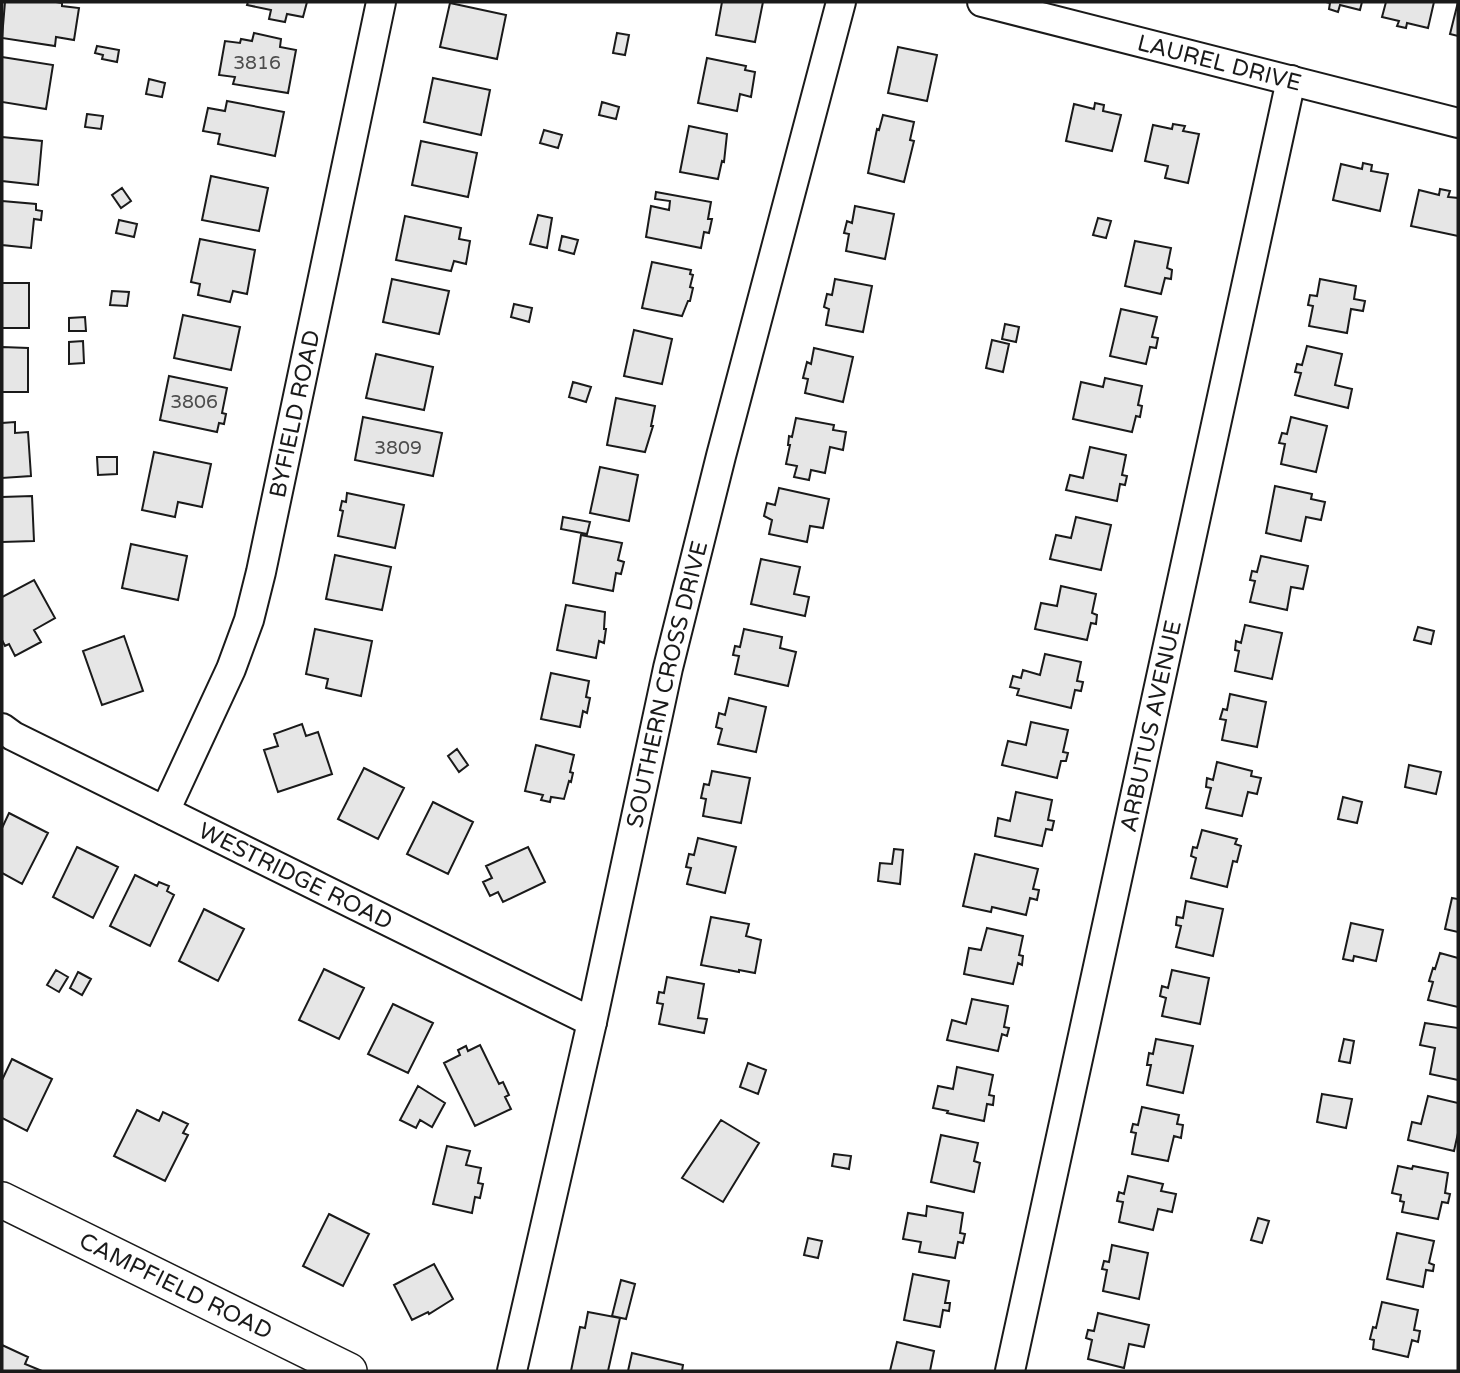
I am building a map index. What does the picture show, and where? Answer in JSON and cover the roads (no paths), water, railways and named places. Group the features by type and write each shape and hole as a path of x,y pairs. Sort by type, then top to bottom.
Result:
{"street":[{"name":"BYFIELD ROAD","path":"164,811 231,669 249,620 381,2"},
{"name":"SOUTHERN CROSS DRIVE","path":"512,1371 592,1022 668,668 841,2"},
{"name":"LAUREL DRIVE","path":"982,2 1458,122"},
{"name":"ARBUTUS AVENUE","path":"1010,1371 1291,80"},
{"name":"WESTRIDGE ROAD","path":"2,728 592,1022"},
{"name":"CAMPFIELD ROAD","path":"2,1200 349,1371"}]}
